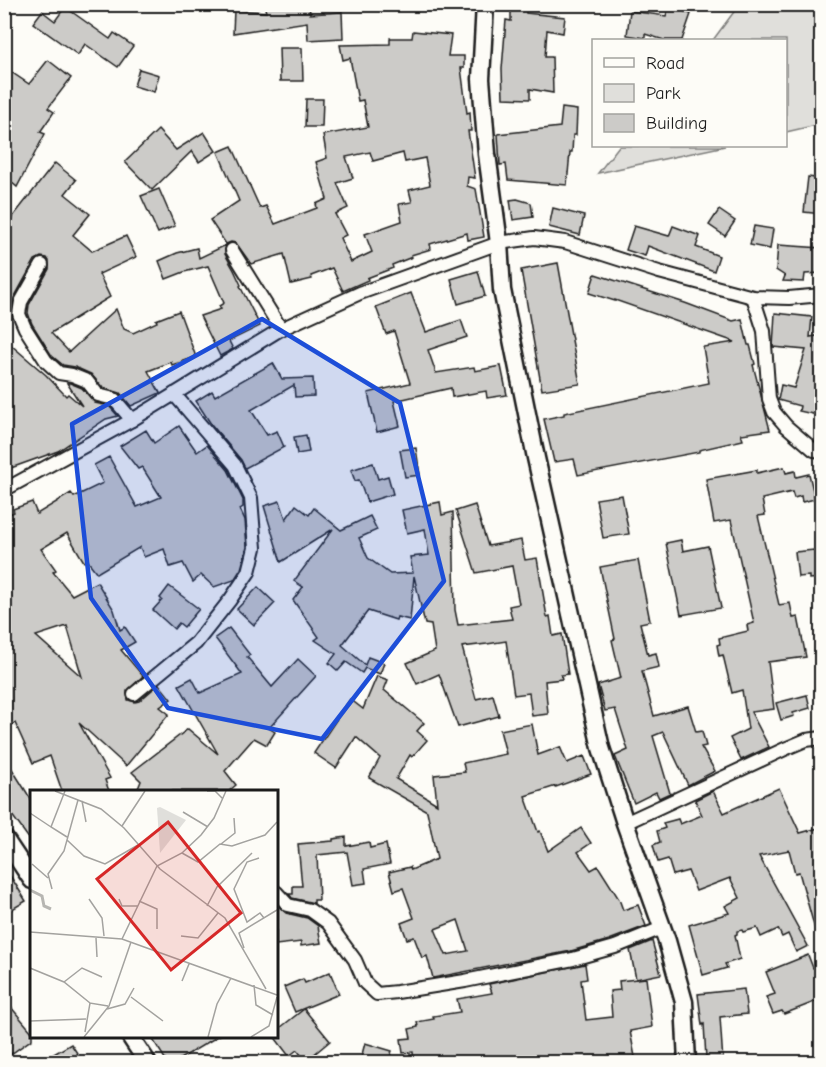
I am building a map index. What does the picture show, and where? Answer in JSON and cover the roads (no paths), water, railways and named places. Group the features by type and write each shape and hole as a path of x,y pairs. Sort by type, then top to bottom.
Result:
{"street":[{"path":"485,4 481,79 502,290 536,458 601,748 662,928 684,1002 687,1062"},
{"path":"4,490 132,420 281,329 360,293 499,243 534,238 565,242 659,273 753,297 789,298 822,295"},
{"path":"232,250 281,329"},
{"path":"42,265 21,302 19,314 25,328 46,361 59,373 87,381 98,395 114,399 132,420"},
{"path":"753,297 764,331 769,399 774,412 786,426 814,450 822,450"},
{"path":"134,694 196,643 249,572 255,548 251,498 235,465 174,394"},
{"path":"625,823 787,748 806,740 822,738"},
{"path":"5,838 30,877"},
{"path":"278,894 288,905 310,910 328,923 354,960 365,983 377,994 465,981 573,959 615,947 662,928"},
{"path":"131,1037 147,1062"}]}
